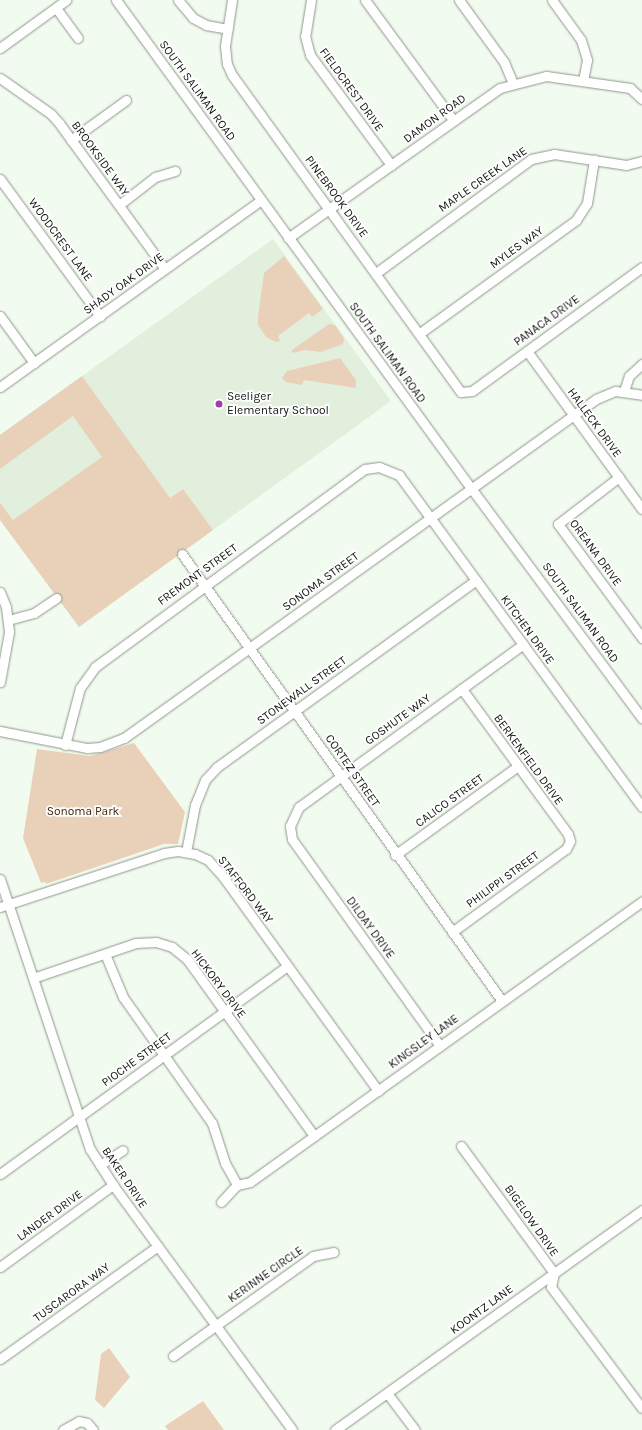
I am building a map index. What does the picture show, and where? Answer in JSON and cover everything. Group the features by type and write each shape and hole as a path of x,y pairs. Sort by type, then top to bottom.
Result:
{"street":[{"path":"0,48 66,0"},
{"name":"SOUTH SALIMAN ROAD","path":"116,0 471,489 642,718"},
{"path":"178,0 193,18 206,25 228,30"},
{"name":"PINEBROOK DRIVE","path":"232,0 226,56 232,75 420,333 461,392 466,392"},
{"name":"FIELDCREST DRIVE","path":"311,0 305,36 310,55 391,165"},
{"path":"365,0 453,120"},
{"path":"459,0 504,62 513,83"},
{"path":"552,0 581,40 586,60 584,80"},
{"path":"56,8 78,38"},
{"name":"DAMON ROAD","path":"288,238 484,97 513,83 546,76 584,80 630,88 642,99"},
{"name":"BROOKSIDE WAY","path":"0,78 51,114 165,269"},
{"path":"71,140 126,100"},
{"name":"MAPLE CREEK LANE","path":"376,273 531,159 554,154 626,165 642,161"},
{"name":"MYLES WAY","path":"420,333 576,220 587,203 594,160"},
{"path":"119,205 155,177 175,171"},
{"name":"WOODCREST LANE","path":"0,179 100,316"},
{"name":"SHADY OAK DRIVE","path":"0,387 261,200"},
{"name":"PANACA DRIVE","path":"466,392 472,391 642,267"},
{"path":"0,316 34,363"},
{"name":"HALLECK DRIVE","path":"527,351 642,509"},
{"path":"624,392 629,376 642,364"},
{"name":"SONOMA STREET","path":"0,731 77,748 100,747 124,738 573,415 608,393 624,392 642,395"},
{"name":"FREMONT STREET","path":"65,745 80,688 95,667 365,470 379,467 390,469"},
{"name":"KITCHEN DRIVE","path":"390,469 399,475 642,807"},
{"name":"OREANA DRIVE","path":"619,477 558,524 642,638"},
{"name":"CORTEZ STREET","path":"182,554 295,711 340,777 502,1001"},
{"name":"STONEWALL STREET","path":"186,852 195,805 206,780 217,767 476,580"},
{"path":"0,592 8,620 7,652 0,682"},
{"path":"8,620 34,613 56,598"},
{"name":"GOSHUTE WAY","path":"292,820 299,807 523,644"},
{"name":"BERKENFIELD DRIVE","path":"462,689 568,834 568,846"},
{"name":"CALICO STREET","path":"396,855 518,766"},
{"name":"DILDAY DRIVE","path":"292,820 292,839 440,1046"},
{"name":"PHILIPPI STREET","path":"452,932 568,846"},
{"name":"STAFFORD WAY","path":"4,906 164,853 186,852 195,854 214,866 378,1091"},
{"name":"BAKER DRIVE","path":"0,879 4,906 33,978 90,1149 113,1185 292,1430"},
{"name":"KINGSLEY LANE","path":"222,1202 236,1186 250,1182 642,901"},
{"name":"HICKORY DRIVE","path":"33,978 105,954 147,942 172,947 187,959 314,1136"},
{"path":"105,954 123,997 163,1056 212,1123 225,1164 236,1186"},
{"name":"PIOCHE STREET","path":"0,1174 288,966"},
{"name":"BIGELOW DRIVE","path":"461,1146 554,1273 551,1287 642,1408"},
{"path":"100,1165 123,1150"},
{"name":"LANDER DRIVE","path":"0,1267 113,1185"},
{"name":"KOONTZ LANE","path":"335,1430 642,1210"},
{"name":"TUSCARORA WAY","path":"0,1359 158,1246"},
{"name":"KERINNE CIRCLE","path":"173,1356 313,1256 334,1252"},
{"path":"387,1393 414,1430"},
{"path":"63,1430 72,1423 81,1421 93,1430"}],"shaded area":[{"path":"273,239 391,401 79,627 0,520 0,435"}],"green space":[{"path":"284,256 323,309 312,317 309,313 278,336 280,341 276,342 266,337 258,325 258,317 264,273"},
{"path":"329,324 335,325 344,338 343,344 321,352 305,350 292,353 292,350"},
{"path":"340,358 356,380 356,388 304,380 302,385 286,382 282,378 287,371"},
{"path":"82,376 170,498 183,489 213,530 79,627 0,520 0,503 13,520 102,457 73,416 0,469 0,435"},
{"name":"Sonoma Park","path":"134,743 185,812 178,844 164,844 46,884 45,882 41,883 23,838 37,749 90,756"},
{"path":"109,1348 130,1377 104,1408 95,1400 101,1354"},
{"path":"203,1401 224,1430 168,1430 165,1426"}],"place":[{"name":"Seeliger Elementary School","path":"219,404"}]}
